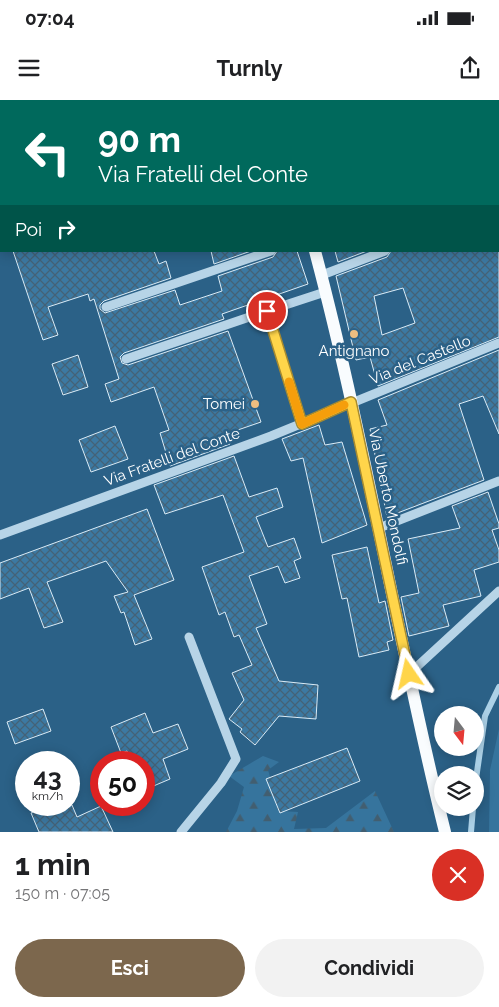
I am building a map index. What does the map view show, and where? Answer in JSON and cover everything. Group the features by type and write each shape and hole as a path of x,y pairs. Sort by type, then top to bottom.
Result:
{"main road":[{"name":"Via Uberto Mondolfi","path":"315,252 351,402 410,680 445,832"}],"street":[{"path":"106,307 268,252"},
{"path":"322,275 382,252"},
{"path":"126,359 325,292"},
{"path":"267,311 302,424"},
{"name":"Via del Castello","path":"351,402 499,343"},
{"name":"Via Fratelli del Conte","path":"0,535 302,424 351,402"},
{"path":"379,528 499,481"},
{"path":"410,680 499,591"},
{"path":"182,832 221,782 236,759 189,637"}],"green space":[{"path":"499,729 499,832 489,832 490,770"},
{"path":"263,756 279,762 268,770 280,811 298,812 294,829 326,828 375,791 394,832 226,832 237,811 244,787 229,776"}],"building":[{"path":"13,252 154,252 159,264 166,261 171,278 104,301 100,305 100,309 105,313 175,290 180,305 222,291 218,276 273,257 276,252 297,252 308,284 222,314 224,319 124,353 120,357 122,363 128,365 228,331 261,422 229,433 227,437 230,444 170,466 160,433 169,430 154,387 111,402 105,384 119,379 94,299 90,301 88,294 48,307 58,335 43,340"},
{"path":"211,252 248,252 214,264"},
{"path":"335,252 364,252 338,262"},
{"path":"390,252 499,252 499,337 378,386 370,357 356,360 336,276 387,257","holes":["403,288 415,323 382,335 374,296"]},
{"path":"499,350 499,434 483,396 459,404 484,480 387,517 370,429 387,425 378,400"},
{"path":"78,355 88,387 63,395 52,364"},
{"path":"319,425 325,445 342,442 367,525 322,543 303,458 291,461 282,439"},
{"path":"115,426 128,459 91,472 79,440"},
{"path":"234,456 249,497 277,488 283,507 256,517 268,547 294,538 301,558 294,561 300,578 285,583 278,566 249,576 267,624 256,628 279,681 318,685 316,719 279,716 255,745 240,732 242,729 229,719 244,700 232,673 252,665 239,635 234,637 225,612 219,615 202,567 244,552 223,495 165,514 154,485"},
{"path":"488,492 499,524 499,528 492,530 499,550 499,562 474,570 481,596 443,605 449,626 409,636 401,597 419,593 408,539 460,528 452,506"},
{"path":"147,509 174,580 134,595 152,639 135,645 124,612 121,613 114,596 128,592 106,561 47,582 63,622 44,628 29,588 0,599 0,563"},
{"path":"367,547 379,603 385,601 393,640 387,642 389,650 359,657 347,598 342,599 332,555"},
{"path":"43,709 51,731 15,744 7,722"},
{"path":"145,713 153,733 178,724 188,749 163,759 170,779 155,785 155,751 120,751 111,727"},
{"path":"347,748 360,781 280,813 266,779"},
{"path":"90,811 90,816 106,816 113,832 39,832 32,816 77,817"}],"waterway":[{"path":"478,766 485,716 499,687"},
{"path":"471,832 472,816"}],"slow traffic":[{"path":"289,382 302,424 344,405"}],"place":[{"name":"Antignano","path":"354,334"},
{"name":"Tomei","path":"255,404"}],"route":[{"path":"267,311 302,424 351,402 409,674"}]}
